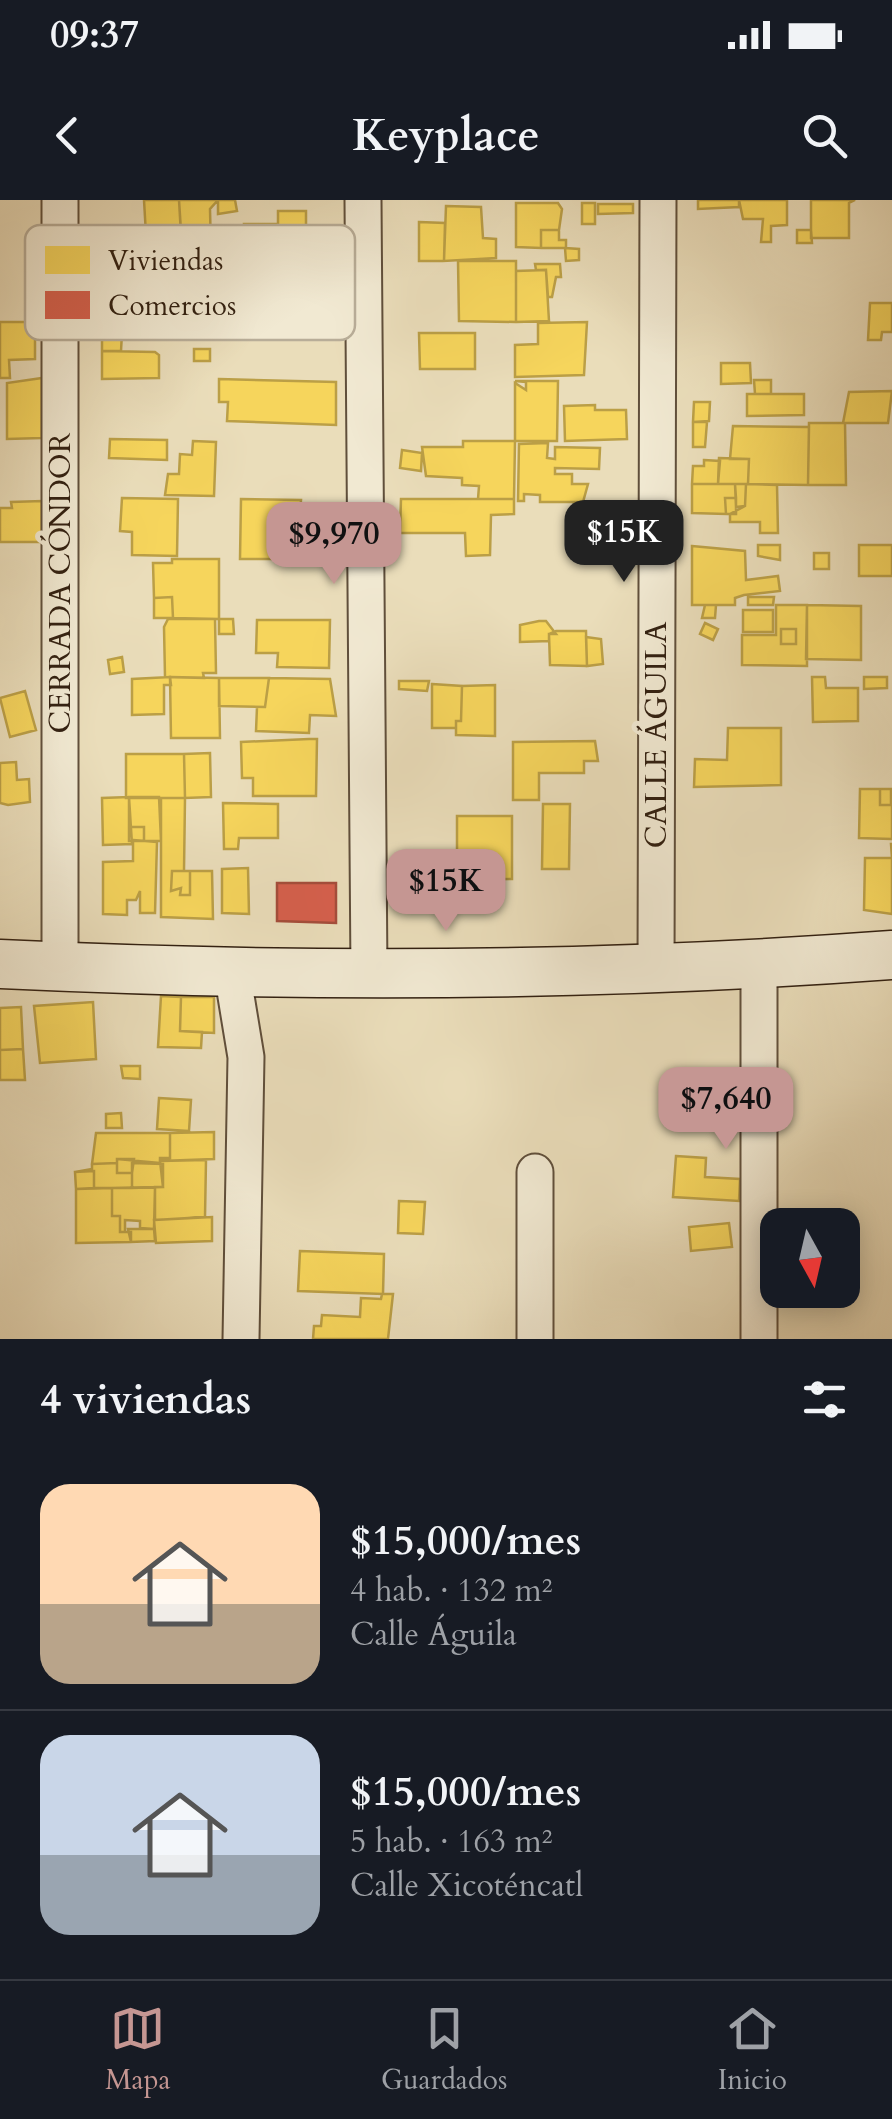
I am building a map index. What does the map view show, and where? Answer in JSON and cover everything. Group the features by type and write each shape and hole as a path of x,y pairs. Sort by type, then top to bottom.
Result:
{"main road":[{"path":"0,964 232,972 656,971 892,956"}],"street":[{"path":"364,200 369,973"},
{"name":"CALLE ÁGUILA","path":"656,971 658,200"},
{"name":"CERRADA CÓNDOR","path":"60,340 60,967"},
{"path":"759,965 759,1339"},
{"path":"232,972 246,1057 242,1339"},
{"path":"535,1172 535,1339"}],"building: Viviendas":[{"path":"144,200 179,200 181,225 145,225"},
{"path":"179,200 218,200 210,209 210,225 180,225"},
{"path":"218,200 235,200 237,211 218,214"},
{"path":"698,200 739,200 739,207 698,209"},
{"path":"739,200 787,200 787,225 771,226 771,242 761,242 763,219 743,219"},
{"path":"811,200 855,200 849,203 849,238 811,238"},
{"path":"516,203 558,203 562,209 559,230 541,230 541,248 516,247"},
{"path":"582,203 595,203 595,224 582,224"},
{"path":"598,204 633,204 633,213 598,214"},
{"path":"446,206 481,207 483,238 496,239 496,258 444,261"},
{"path":"278,211 306,211 306,225 244,224 278,224"},
{"path":"419,222 445,223 444,261 419,261"},
{"path":"541,230 559,230 559,240 566,240 566,248 541,248"},
{"path":"797,230 811,230 812,243 797,243"},
{"path":"565,248 579,249 579,260 566,261"},
{"path":"458,261 516,261 516,322 459,321"},
{"path":"535,264 560,264 561,277 556,277 552,297 548,297 546,270 536,270"},
{"path":"546,270 549,321 516,322 516,271"},
{"path":"870,303 892,303 892,332 882,332 881,340 868,340"},
{"path":"0,322 25,322 25,340 35,340 35,359 9,360 10,378 0,378"},
{"path":"587,322 584,375 515,377 515,345 538,344 538,323"},
{"path":"419,333 475,333 475,369 420,369"},
{"path":"102,340 122,340 121,351 102,351"},
{"path":"194,349 210,349 210,361 194,361"},
{"path":"102,351 155,352 159,355 159,378 102,379"},
{"path":"721,363 750,363 751,383 721,384"},
{"path":"42,378 42,438 7,439 7,383"},
{"path":"219,379 336,382 336,425 227,421 228,402 219,402"},
{"path":"754,380 771,380 771,394 755,394"},
{"path":"515,381 558,381 557,441 515,441 515,383 526,390 526,382"},
{"path":"892,391 888,423 843,423 849,392"},
{"path":"747,394 804,394 804,415 747,416"},
{"path":"694,402 710,402 709,421 693,422"},
{"path":"595,405 595,410 626,410 627,439 565,441 564,406"},
{"path":"693,422 707,422 705,447 693,447"},
{"path":"809,423 845,423 846,485 808,485"},
{"path":"733,426 809,427 808,485 748,484 749,459 730,459"},
{"path":"110,439 167,440 167,460 109,458"},
{"path":"193,441 216,442 214,496 165,495 168,474 179,474 180,454 192,455"},
{"path":"463,441 515,441 514,499 478,499 479,486 462,485 462,478 426,476 422,447 463,447"},
{"path":"548,443 547,458 555,459 555,447 600,448 599,469 555,468 555,474 572,474 572,484 588,484 583,502 540,502 540,495 524,494 524,501 518,501 519,444"},
{"path":"402,450 422,453 421,471 400,468"},
{"path":"719,458 749,459 748,484 718,484"},
{"path":"704,460 720,461 718,484 692,484 693,466 704,466"},
{"path":"692,484 735,484 736,498 725,498 726,514 692,513"},
{"path":"735,484 746,484 745,506 736,507"},
{"path":"746,484 777,485 778,533 760,533 760,522 730,522 730,514 745,506"},
{"path":"122,498 178,499 177,556 132,555 132,532 120,531"},
{"path":"725,498 736,498 736,514 726,514"},
{"path":"241,499 301,500 297,559 240,559"},
{"path":"401,499 514,499 514,514 491,515 490,555 466,556 465,533 400,533"},
{"path":"42,501 42,542 0,542 0,508 12,508 11,502"},
{"path":"758,545 780,545 780,560 758,556"},
{"path":"859,545 892,545 892,576 859,576"},
{"path":"692,546 745,551 746,580 778,576 780,591 744,595 735,598 735,605 692,605"},
{"path":"814,553 829,553 829,569 814,569"},
{"path":"172,559 219,559 219,619 173,618 172,597 154,598 153,563 172,563"},
{"path":"172,597 173,618 154,618 154,598"},
{"path":"748,597 774,597 773,605 748,605"},
{"path":"705,605 716,605 715,618 702,618"},
{"path":"776,605 807,605 807,666 742,665 742,635 776,635","holes":["781,629 796,629 796,644 781,644"]},
{"path":"807,605 861,606 861,660 806,659"},
{"path":"743,610 773,610 773,632 743,632"},
{"path":"168,619 215,619 216,673 203,673 204,678 165,677 164,627"},
{"path":"219,619 233,619 234,634 219,634"},
{"path":"257,620 330,620 329,668 277,667 278,653 256,653"},
{"path":"546,621 556,634 549,634 549,641 520,642 520,625"},
{"path":"705,623 718,629 713,640 700,634"},
{"path":"781,629 796,629 796,644 781,644"},
{"path":"586,631 587,666 550,665 549,634"},
{"path":"586,637 601,639 603,664 587,666"},
{"path":"122,657 124,672 110,674 108,660"},
{"path":"170,677 171,685 164,685 164,714 132,715 132,679"},
{"path":"170,677 219,678 220,738 171,738"},
{"path":"812,677 825,677 826,688 858,688 858,721 813,722"},
{"path":"864,677 887,677 887,688 864,689"},
{"path":"219,678 269,678 265,707 219,706"},
{"path":"269,678 330,679 336,716 310,715 309,733 256,731 257,707 265,707"},
{"path":"399,681 429,681 427,691 399,689"},
{"path":"432,684 462,686 461,721 456,721 456,728 432,728"},
{"path":"495,685 495,736 456,735 456,721 461,721 462,686"},
{"path":"25,691 36,730 10,737 0,698"},
{"path":"728,728 781,728 781,785 694,787 695,759 727,760"},
{"path":"317,739 316,796 253,796 253,778 242,778 241,742"},
{"path":"595,741 598,761 584,761 584,773 539,773 539,800 513,800 513,742"},
{"path":"210,753 211,797 185,798 184,754"},
{"path":"126,754 184,754 185,798 126,798"},
{"path":"16,762 17,780 29,779 30,802 0,803 0,763"},
{"path":"860,789 880,789 880,805 891,805 892,789 892,839 859,838"},
{"path":"880,789 891,789 891,805 880,805"},
{"path":"129,797 132,844 103,845 102,798"},
{"path":"129,797 159,797 161,841 144,841 144,827 129,827"},
{"path":"161,798 185,798 184,871 172,871 171,891 181,888 180,895 190,895 190,871 212,871 213,919 161,917"},
{"path":"223,803 278,804 278,838 239,838 238,849 224,849"},
{"path":"543,804 570,804 569,869 542,869"},
{"path":"457,816 512,816 512,879 457,880"},
{"path":"129,827 144,827 144,841 129,841"},
{"path":"133,840 157,842 155,913 140,913 140,891 136,900 127,900 127,915 103,914 103,862 133,861"},
{"path":"865,858 892,858 892,914 864,910"},
{"path":"248,868 249,914 222,913 222,869"},
{"path":"172,871 190,871 190,895 180,895 181,888 171,891"},
{"path":"161,996 181,997 180,1031 202,1032 201,1048 158,1047"},
{"path":"181,997 214,997 214,1033 180,1031"},
{"path":"93,1002 96,1059 40,1063 34,1006"},
{"path":"21,1007 23,1049 0,1050 0,1008"},
{"path":"23,1049 25,1080 0,1080 0,1050"},
{"path":"121,1066 140,1066 140,1079 123,1078"},
{"path":"159,1098 191,1100 189,1131 157,1129"},
{"path":"121,1113 122,1128 106,1128 106,1114"},
{"path":"214,1132 214,1159 160,1161 170,1158 170,1133"},
{"path":"96,1133 170,1133 170,1158 160,1158 160,1163 117,1159 117,1163 92,1164"},
{"path":"676,1156 706,1158 705,1177 740,1179 739,1201 673,1197"},
{"path":"117,1159 134,1159 132,1173 117,1173"},
{"path":"206,1160 205,1217 155,1220 155,1187 163,1187 160,1161"},
{"path":"117,1163 117,1173 132,1173 132,1188 94,1188 94,1171 75,1172 92,1169 92,1164"},
{"path":"132,1163 163,1164 163,1187 132,1188"},
{"path":"94,1171 94,1188 76,1189 75,1172"},
{"path":"155,1187 154,1229 140,1228 140,1221 125,1220 125,1232 120,1232 120,1216 112,1216 112,1188"},
{"path":"112,1188 112,1216 120,1216 120,1232 131,1232 131,1242 76,1243 76,1189"},
{"path":"399,1201 425,1202 423,1234 398,1233"},
{"path":"212,1217 212,1241 156,1243 154,1220"},
{"path":"729,1223 732,1247 691,1251 689,1227"},
{"path":"128,1229 154,1229 155,1241 131,1242"},
{"path":"300,1251 384,1254 383,1294 298,1291"},
{"path":"382,1294 393,1294 388,1339 313,1339 314,1326 321,1326 322,1315 360,1317 361,1298 381,1299"}],"building: Comercios":[{"path":"277,883 336,883 336,923 277,921"}]}
